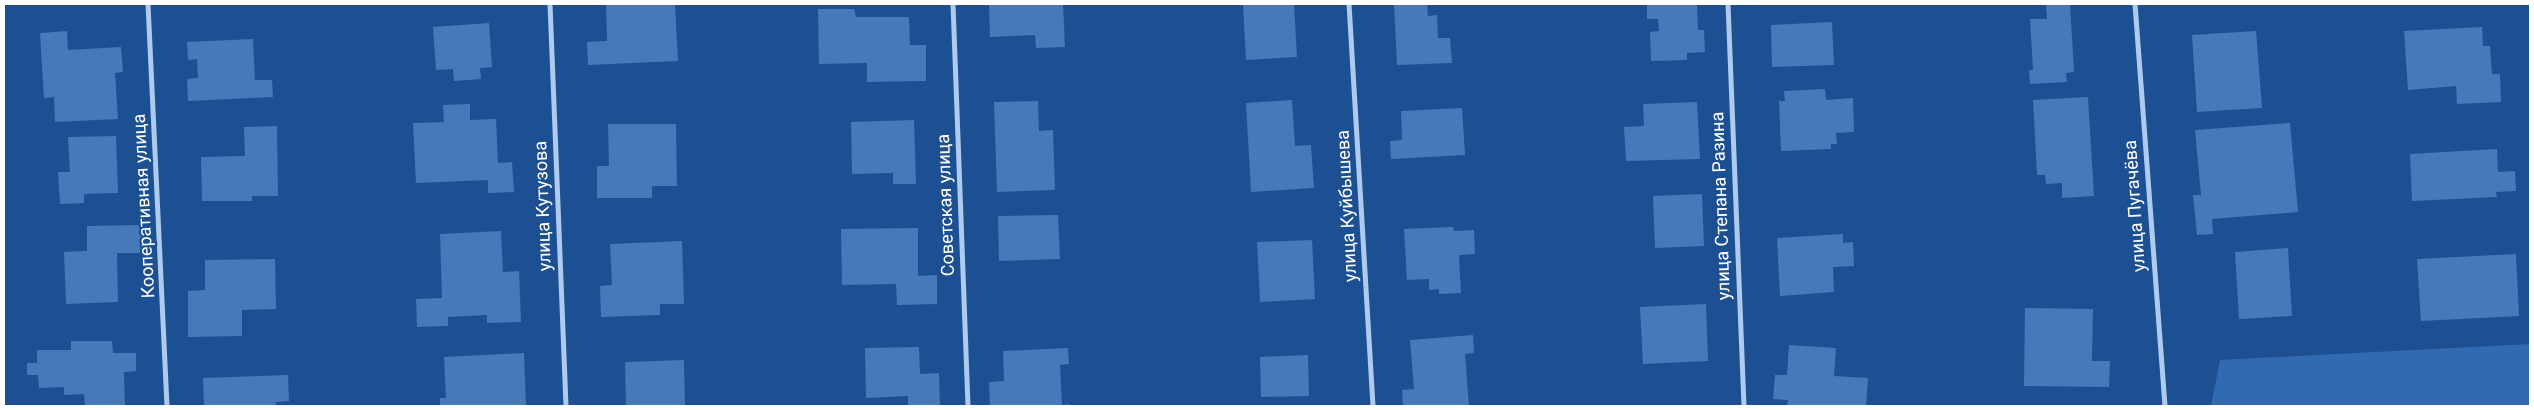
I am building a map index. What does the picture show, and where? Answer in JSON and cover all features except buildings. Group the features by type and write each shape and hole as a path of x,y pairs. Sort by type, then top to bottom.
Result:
{"street":[{"name":"Кооперативная улица","path":"148,4 167,406"},
{"name":"улица Кутузова","path":"550,4 566,406"},
{"name":"Советская улица","path":"954,4 968,406"},
{"name":"улица Куйбышева","path":"1350,4 1373,406"},
{"name":"улица Степана Разина","path":"1728,4 1744,406"},
{"name":"улица Пугачёва","path":"2135,4 2165,406"}],"shaded area":[{"path":"2530,344 2530,406 2211,406 2220,360"}]}
